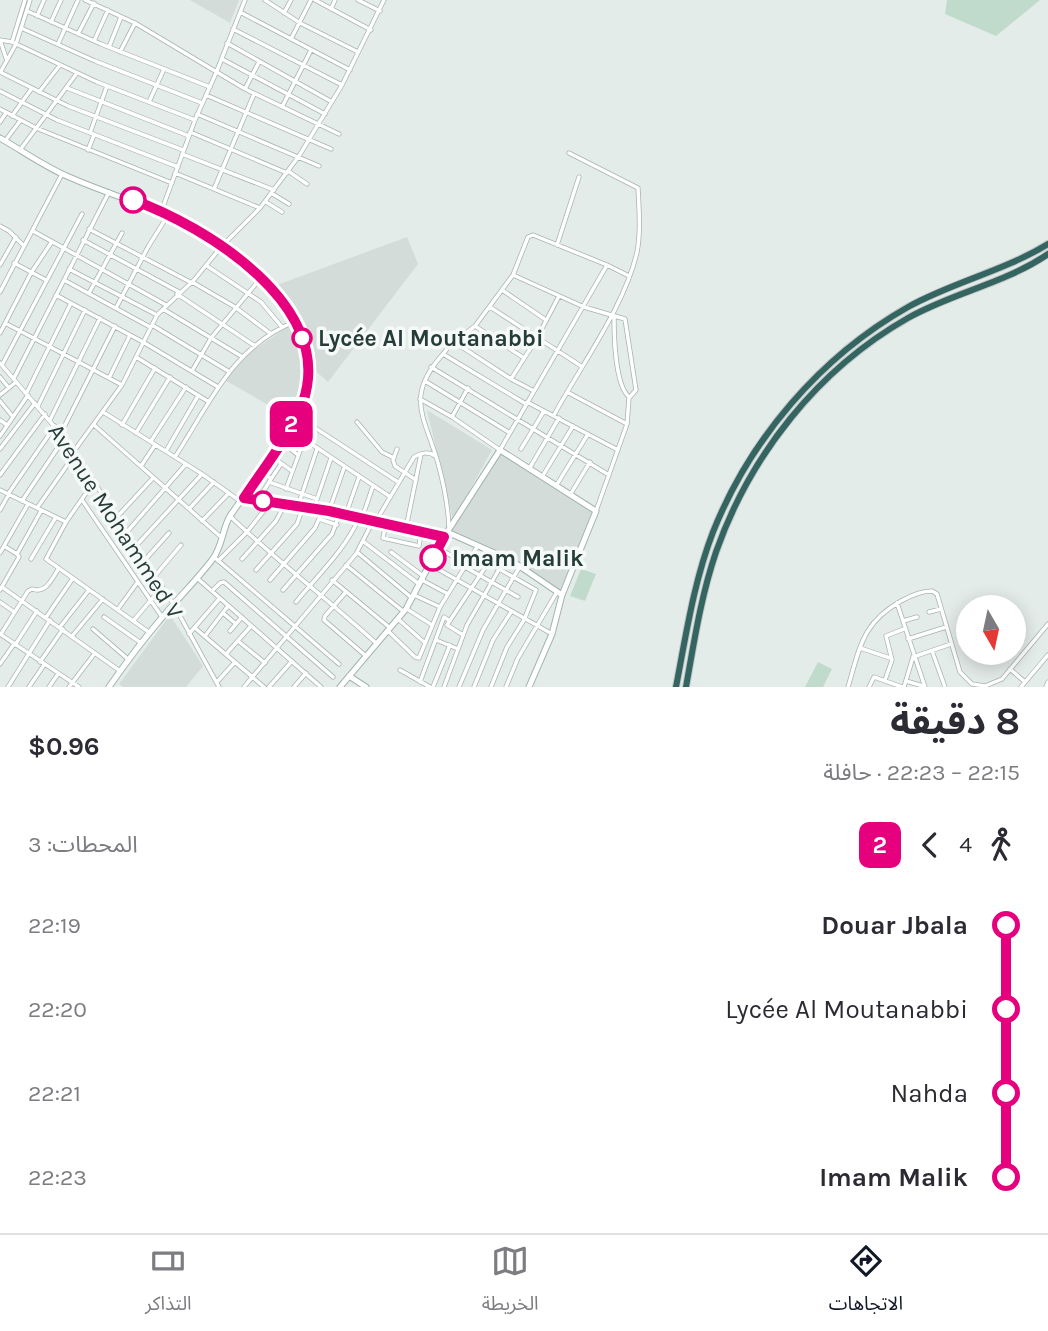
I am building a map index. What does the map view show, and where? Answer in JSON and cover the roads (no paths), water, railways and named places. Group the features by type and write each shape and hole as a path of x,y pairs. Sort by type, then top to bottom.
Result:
{"highway":[{"path":"676,687 701,571 713,533 733,488 751,457 794,399 847,349 908,307 937,292 1008,265 1048,244"},
{"path":"685,687 704,591 729,517 765,452 801,405 852,357 906,319 951,297 1024,268 1048,254"}],"street":[{"path":"28,0 21,28 0,72 57,101 223,169 272,192 289,204"},
{"path":"14,43 28,0"},
{"path":"37,16 44,0"},
{"path":"51,22 61,0"},
{"path":"58,44 78,0"},
{"path":"85,0 135,23 254,94 339,134"},
{"path":"161,212 197,114 245,0"},
{"path":"265,0 300,23 359,52"},
{"path":"284,13 291,0"},
{"path":"291,39 313,0 370,30"},
{"path":"331,9 335,0"},
{"path":"358,0 380,11"},
{"path":"120,671 48,618 1,588 18,559 17,554 39,509 74,452 122,385 157,315 260,208 299,156 333,102 384,0"},
{"path":"78,34 94,4"},
{"path":"94,41 108,10"},
{"path":"27,11 120,52 210,87"},
{"path":"240,12 350,70"},
{"path":"109,47 122,16"},
{"path":"120,52 135,23"},
{"path":"21,28 202,103"},
{"path":"233,29 342,85"},
{"path":"4,60 0,40 14,43 107,86 195,120"},
{"path":"227,43 333,102"},
{"path":"282,107 311,50"},
{"path":"222,59 325,114"},
{"path":"245,89 259,62"},
{"path":"39,92 60,65"},
{"path":"149,102 164,69"},
{"path":"20,150 78,72"},
{"path":"88,150 107,86"},
{"path":"12,116 32,88"},
{"path":"67,88 231,149 287,172 307,184"},
{"path":"0,91 46,115 178,167"},
{"path":"214,189 254,94"},
{"path":"206,95 331,149"},
{"path":"0,109 36,128 172,183"},
{"path":"0,122 6,113"},
{"path":"197,114 319,166"},
{"path":"20,121 3,140 62,174 168,215 221,247 261,277 273,289 294,322 306,348 309,362 308,383 303,402 281,442 230,516 216,559"},
{"path":"554,415 613,316 629,276 638,241 638,188 569,153"},
{"path":"175,173 260,208"},
{"path":"0,292 62,174"},
{"path":"557,244 579,177"},
{"path":"0,395 15,380 109,192"},
{"path":"265,201 282,212"},
{"path":"1,364 82,214"},
{"path":"116,308 168,215"},
{"path":"0,228 16,237 24,246"},
{"path":"89,229 235,307 271,334"},
{"path":"33,231 129,285 241,356"},
{"path":"89,293 122,233"},
{"path":"447,532 446,495 438,461 422,416 420,399 431,367 454,342 475,326 490,307 513,275 528,237 533,235 557,244 629,276"},
{"path":"0,265 16,237"},
{"path":"83,240 178,293 255,345"},
{"path":"0,333 31,272 51,243"},
{"path":"14,263 46,280"},
{"path":"340,687 405,610 447,532 500,450 607,265"},
{"path":"206,266 267,307 282,327"},
{"path":"69,268 157,315"},
{"path":"506,687 518,658 560,594 596,511 627,424 631,396 636,390 623,316 613,316 584,307 513,275"},
{"path":"191,371 211,338 261,277"},
{"path":"64,280 228,371"},
{"path":"502,290 546,320"},
{"path":"56,295 115,326 218,387"},
{"path":"511,379 559,296"},
{"path":"0,436 27,394 71,303"},
{"path":"490,307 581,366"},
{"path":"0,449 36,404 64,355 85,310"},
{"path":"613,316 618,365 626,396 631,396"},
{"path":"50,420 100,318"},
{"path":"175,457 228,371 241,356 271,334 294,322"},
{"path":"5,323 122,385"},
{"path":"22,501 63,435 115,326"},
{"path":"475,326 524,358"},
{"path":"109,378 130,335"},
{"path":"454,342 534,391"},
{"path":"443,354 527,403 618,450"},
{"path":"135,357 209,402"},
{"name":"Avenue Mohammed V","path":"1,364 63,435 174,605 218,685"},
{"path":"431,367 609,475"},
{"path":"122,425 155,368"},
{"path":"0,377 9,388"},
{"path":"136,433 170,377"},
{"path":"424,381 509,433"},
{"path":"150,442 186,387"},
{"path":"452,417 468,388"},
{"path":"567,391 627,424"},
{"path":"166,451 199,396"},
{"path":"420,399 596,511"},
{"path":"0,401 13,416"},
{"path":"521,449 544,411"},
{"path":"103,412 243,500 314,508 421,531 447,532 506,557 560,594"},
{"path":"0,475 45,414"},
{"path":"296,416 398,482"},
{"path":"529,469 559,418"},
{"path":"0,420 7,425"},
{"path":"357,422 382,452 394,458"},
{"path":"94,425 223,539"},
{"path":"0,510 55,426"},
{"path":"542,477 573,426"},
{"path":"289,429 389,496"},
{"path":"556,486 588,434"},
{"path":"286,489 304,440"},
{"path":"281,442 298,455"},
{"path":"140,467 155,445"},
{"path":"256,569 297,524 301,494 317,449"},
{"path":"397,449 395,466 416,481"},
{"path":"244,687 357,552 414,457 432,453 438,461"},
{"path":"406,528 421,454"},
{"path":"271,456 292,471"},
{"path":"314,508 331,458"},
{"path":"570,495 590,462"},
{"path":"126,533 186,464"},
{"path":"258,500 281,464"},
{"path":"270,580 316,528 344,468"},
{"path":"261,472 270,481 286,489 317,499"},
{"path":"135,547 202,474"},
{"path":"283,590 332,534 359,477"},
{"path":"116,518 153,478"},
{"path":"188,509 214,482"},
{"path":"93,483 66,522 46,558 150,632"},
{"path":"296,602 352,535 373,486"},
{"path":"0,490 66,522"},
{"path":"202,521 229,493"},
{"path":"82,500 136,583 162,617"},
{"path":"108,687 162,617 216,559 247,532 271,502"},
{"path":"0,553 28,504"},
{"path":"242,559 281,514 285,504"},
{"path":"230,516 270,554 377,644"},
{"path":"31,559 56,517"},
{"path":"319,519 337,525"},
{"path":"386,523 383,538 419,546 421,531"},
{"path":"144,561 169,533"},
{"path":"364,542 421,580 448,594"},
{"path":"154,577 181,545"},
{"path":"332,580 390,630 416,658 420,656 440,607 479,545"},
{"path":"4,546 17,554"},
{"path":"438,548 518,597"},
{"path":"357,552 413,596 440,607"},
{"path":"391,552 421,580"},
{"path":"463,635 447,625 495,552"},
{"path":"472,554 536,590 524,620 507,647 491,687"},
{"path":"444,687 463,635 506,557"},
{"path":"216,559 339,664"},
{"path":"429,564 537,628 552,634"},
{"path":"346,565 405,610 432,625"},
{"path":"459,687 476,643 520,566"},
{"path":"60,568 43,590 29,590 0,634 71,685 79,687"},
{"path":"8,687 73,578"},
{"path":"197,578 321,687"},
{"path":"212,591 224,582 333,677"},
{"path":"117,609 136,583"},
{"path":"134,620 162,587"},
{"path":"29,687 61,628 89,590"},
{"path":"848,687 860,648 873,621 897,603 922,592 932,591 937,594 960,672 971,686 985,686 1002,679 1048,624"},
{"path":"346,592 324,620 366,656"},
{"path":"529,687 552,634 560,594"},
{"path":"189,634 220,598"},
{"path":"72,635 103,599"},
{"path":"0,603 14,612"},
{"path":"897,603 924,687"},
{"path":"205,636 228,607"},
{"path":"929,612 941,609"},
{"path":"0,664 37,611"},
{"path":"474,687 493,640 511,612"},
{"path":"223,613 236,624"},
{"path":"104,617 141,643"},
{"path":"230,631 242,617"},
{"path":"420,681 444,617 452,619"},
{"path":"903,621 916,617"},
{"path":"398,619 425,643"},
{"path":"226,654 251,625"},
{"path":"908,639 946,627"},
{"path":"195,628 264,687"},
{"path":"93,629 129,660"},
{"path":"886,680 892,660 886,636 905,629"},
{"path":"1043,630 1048,633"},
{"path":"436,640 458,649"},
{"path":"238,641 265,663"},
{"path":"913,657 951,644"},
{"path":"400,670 432,687 450,645"},
{"path":"860,648 890,658"},
{"path":"932,651 945,687"},
{"path":"71,685 95,653"},
{"path":"1010,669 1024,685 1048,655"},
{"path":"869,687 874,677 903,687 913,657"},
{"path":"269,687 292,661"},
{"path":"1043,661 1048,664"},
{"path":"218,685 235,662"},
{"path":"294,687 306,673"},
{"path":"49,687 58,674"},
{"path":"349,676 366,687"},
{"path":"906,681 924,687"},
{"path":"1046,687 1048,682"}],"place":[{"name":"Lycée Al Moutanabbi","path":"302,338"},
{"name":"Imam Malik","path":"433,558"}]}
